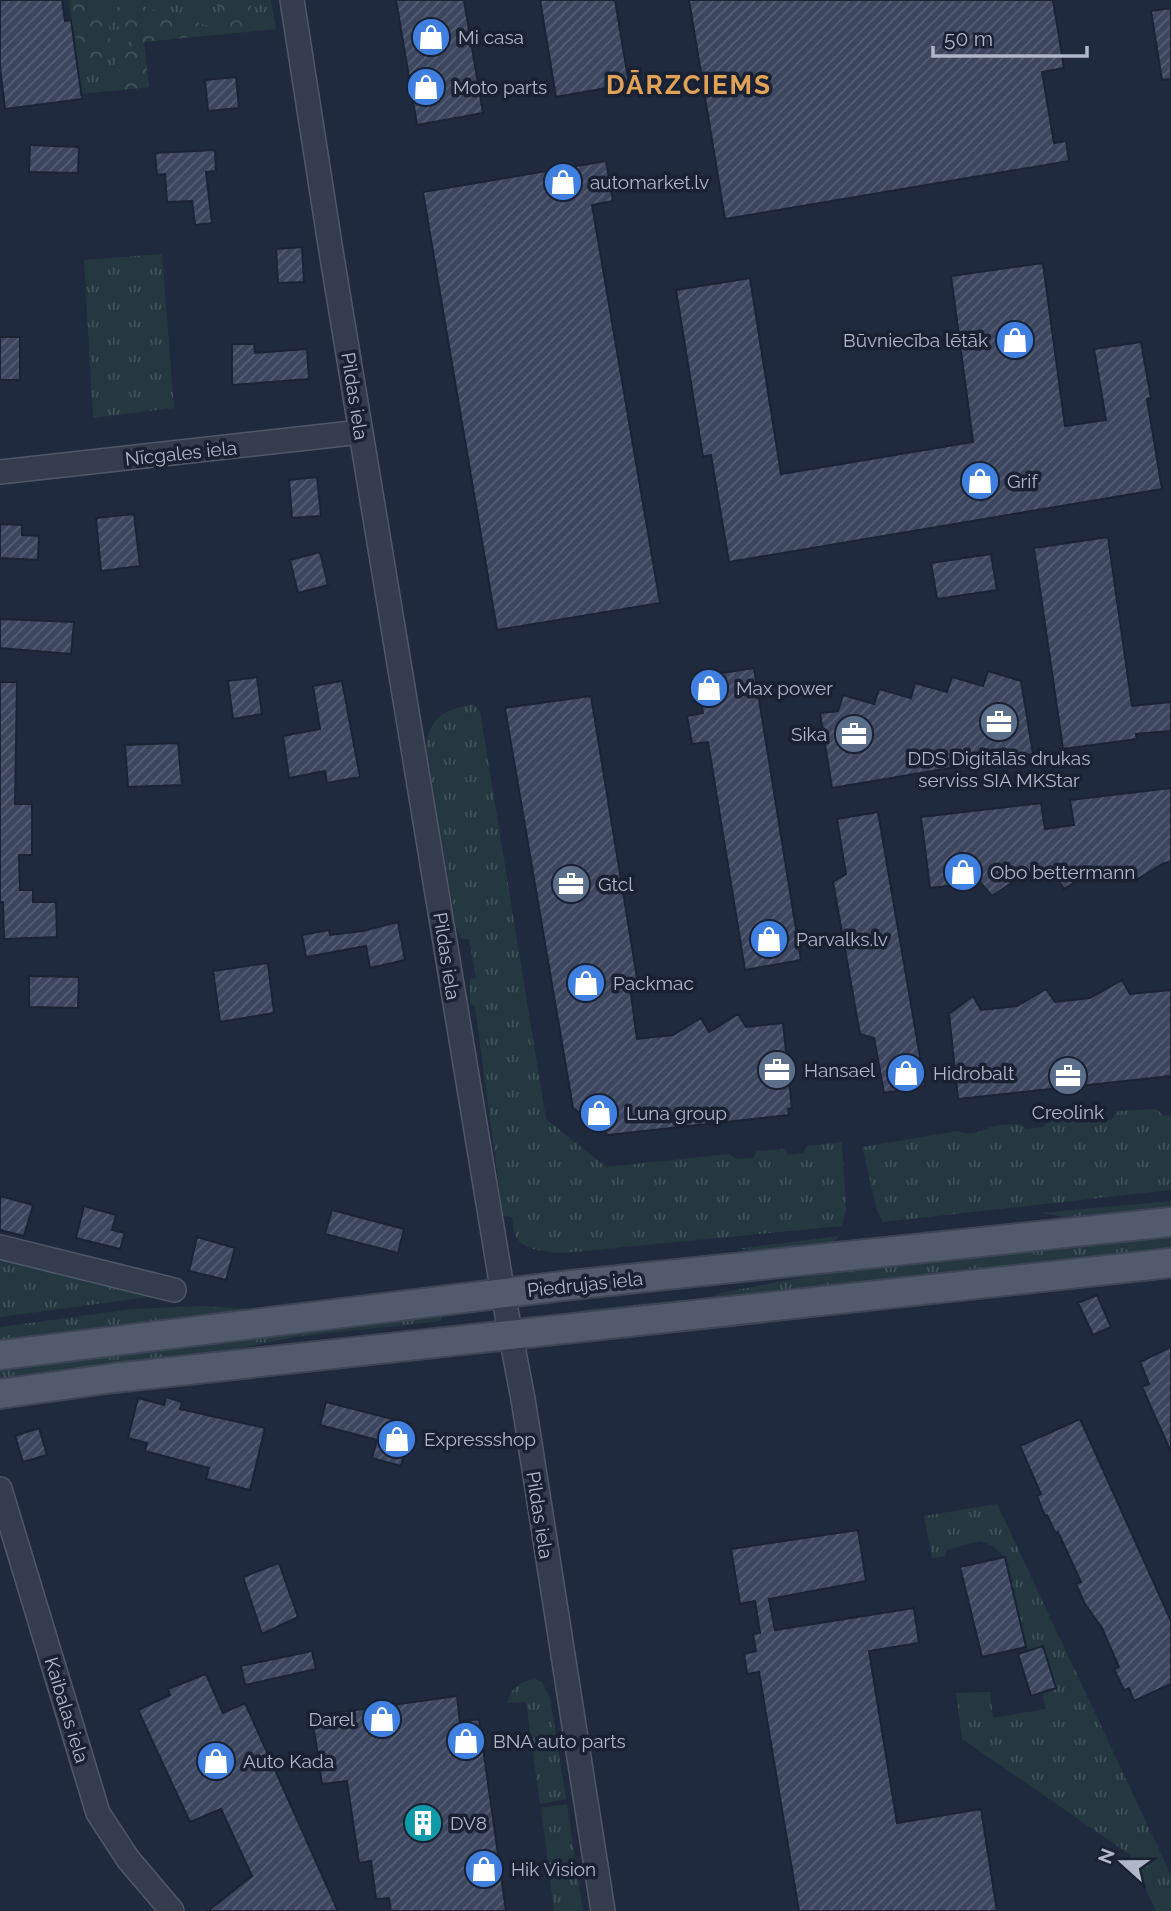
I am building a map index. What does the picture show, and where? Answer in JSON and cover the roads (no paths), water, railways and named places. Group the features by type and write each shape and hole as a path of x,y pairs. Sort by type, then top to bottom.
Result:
{"main road":[{"name":"Piedrujas iela","path":"0,1355 503,1294 1171,1222"},
{"path":"0,1394 128,1376 1171,1264"}],"street":[{"name":"Pildas iela","path":"292,0 503,1294 523,1399 603,1911"},
{"name":"Nīcgales iela","path":"0,472 361,432"},
{"path":"0,1247 174,1290"},
{"name":"Kaibalas iela","path":"0,1489 98,1813 128,1859 172,1911"}],"place":[{"name":"Mi casa","path":"431,37"},
{"name":"Moto parts","path":"426,87"},
{"name":"automarket.lv","path":"563,182"},
{"name":"Būvniecība lētāk","path":"1015,340"},
{"name":"Grif","path":"980,481"},
{"name":"Max power","path":"709,688"},
{"name":"DDS Digitālās drukas serviss SIA MKStar","path":"999,722"},
{"name":"Sika","path":"854,734"},
{"name":"Obo bettermann","path":"963,872"},
{"name":"Gtcl","path":"571,884"},
{"name":"Parvalks.lv","path":"769,939"},
{"name":"Packmac","path":"586,983"},
{"name":"Hansael","path":"777,1070"},
{"name":"Hidrobalt","path":"906,1073"},
{"name":"Creolink","path":"1068,1076"},
{"name":"Luna group","path":"599,1113"},
{"name":"Expressshop","path":"397,1439"},
{"name":"Darel","path":"382,1719"},
{"name":"BNA auto parts","path":"466,1741"},
{"name":"Auto Kada","path":"216,1761"},
{"name":"DV8","path":"423,1823"},
{"name":"Hik Vision","path":"484,1869"}],"district":[{"name":"DĀRZCIEMS","path":"689,85"}]}
